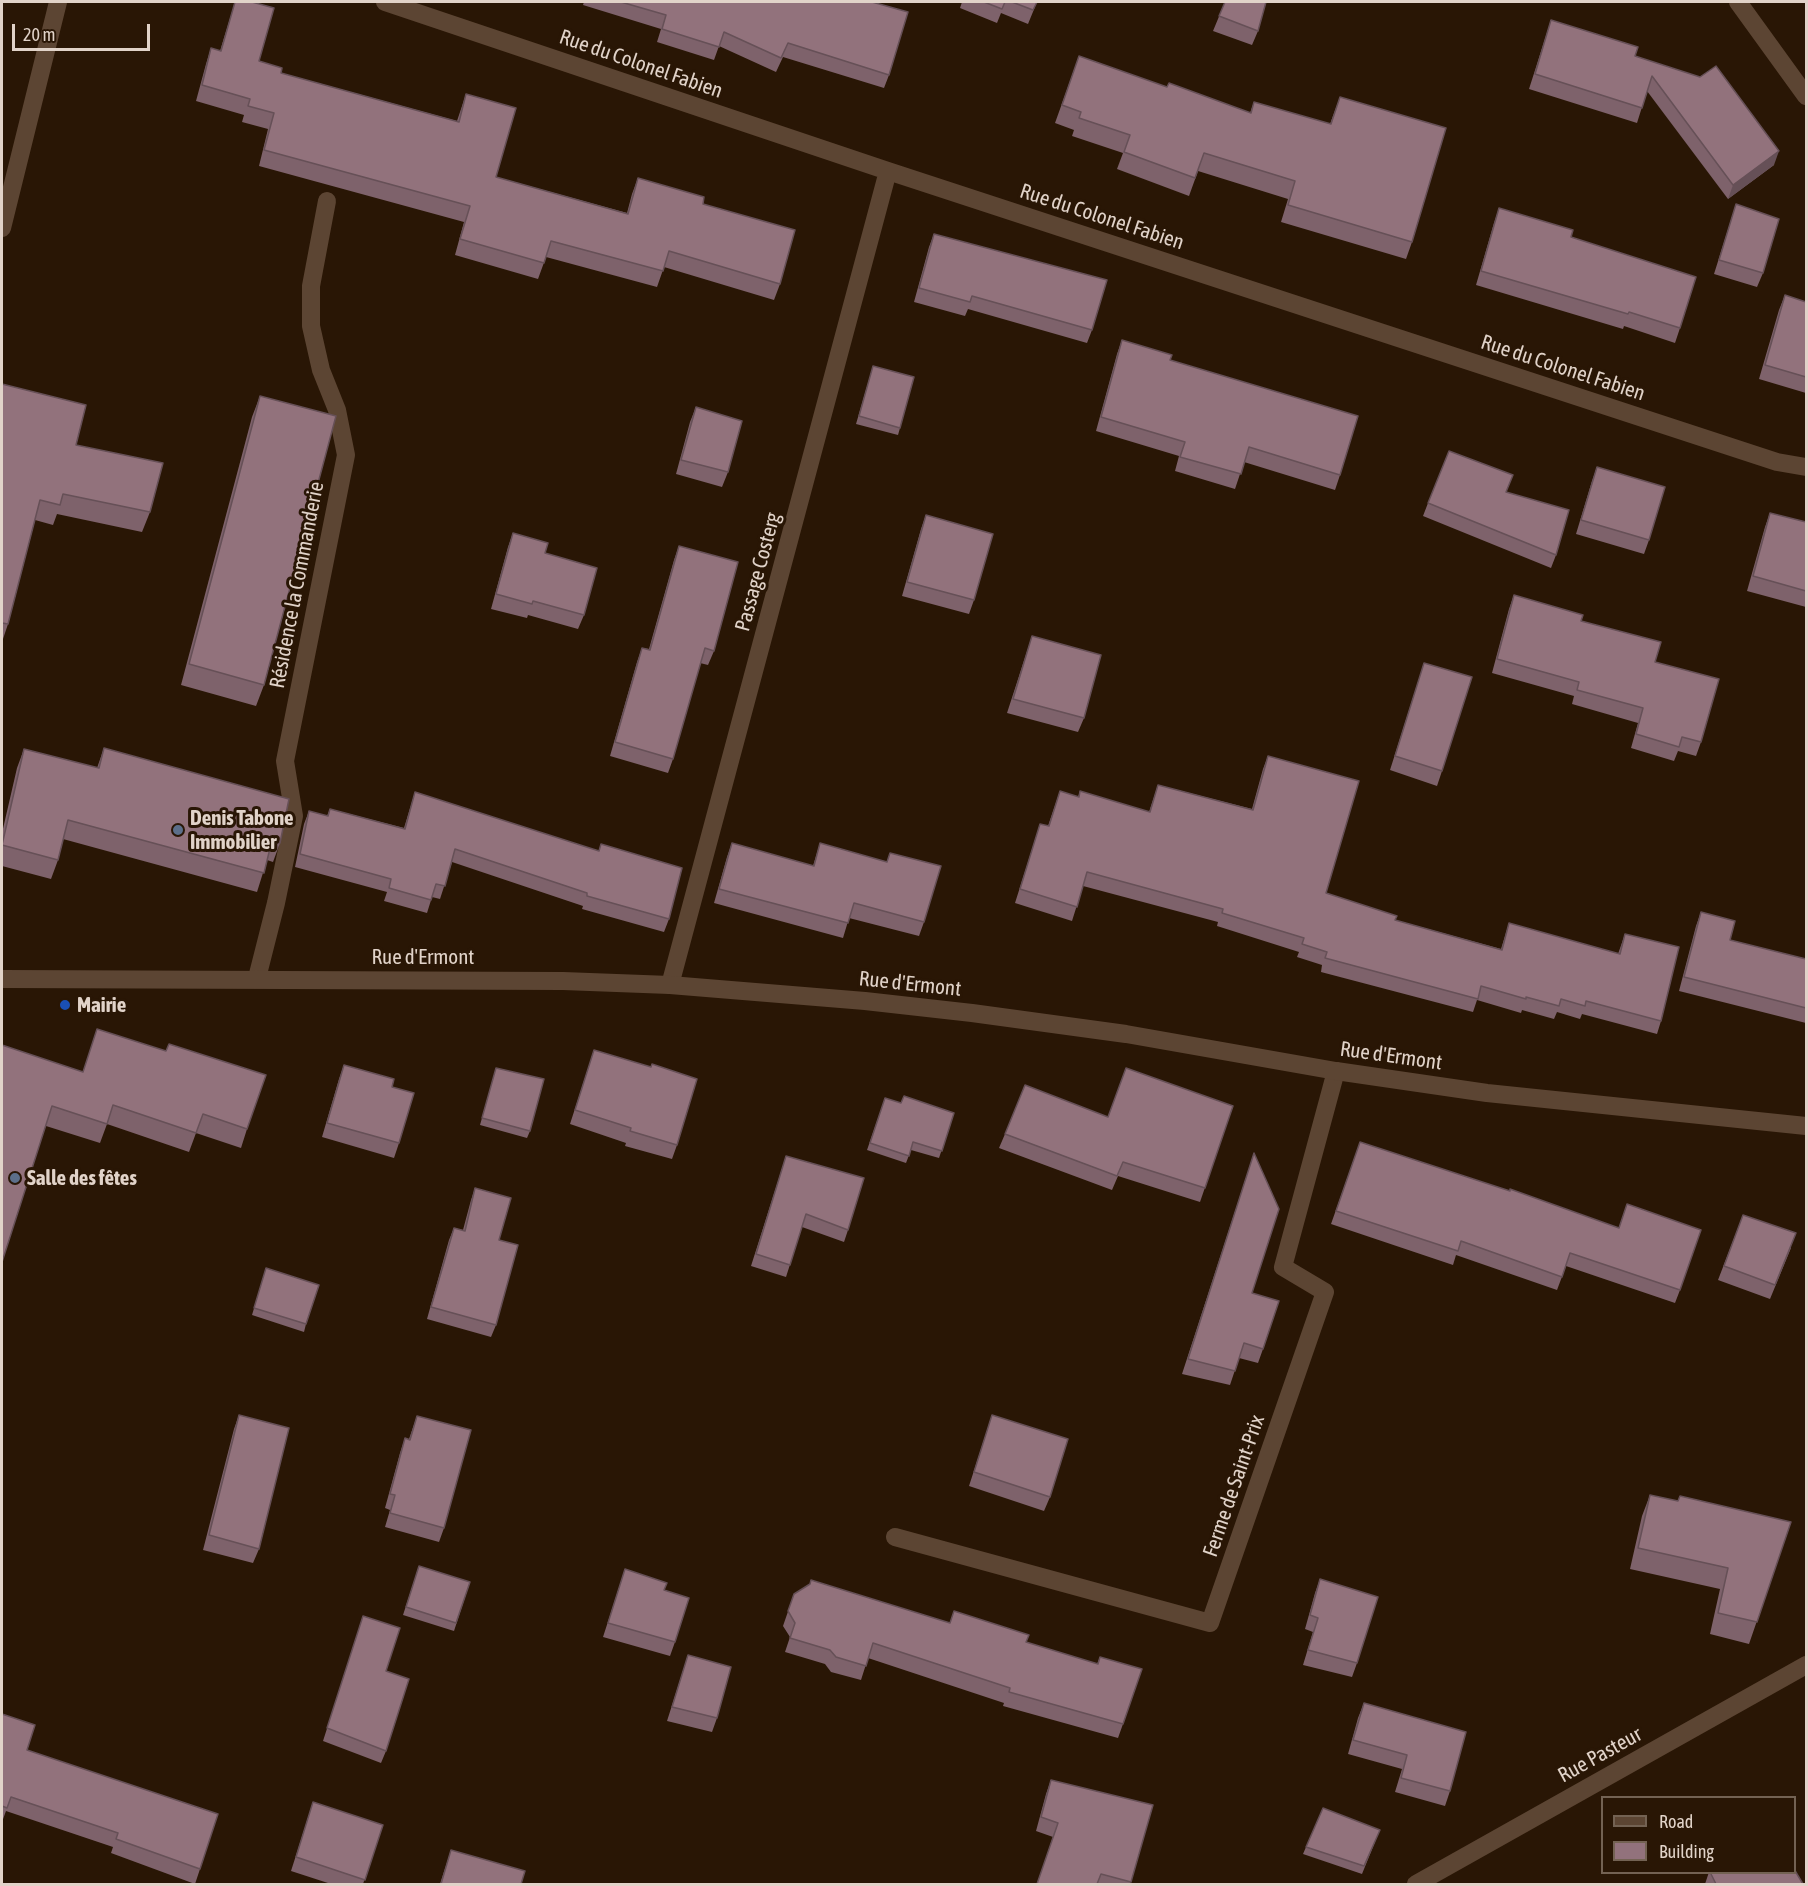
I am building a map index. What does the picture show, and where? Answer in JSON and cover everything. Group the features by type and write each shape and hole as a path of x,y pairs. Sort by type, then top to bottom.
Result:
{"street":[{"path":"2,228 58,2"},
{"name":"Rue du Colonel Fabien","path":"385,2 888,171 1777,462 1806,467"},
{"path":"1738,2 1806,96"},
{"name":"Passage Costerg","path":"670,985 888,171"},
{"name":"Résidence la Commanderie","path":"257,978 294,816 285,761 346,455 337,410 321,370 311,326 311,286 327,201"},
{"name":"Rue d'Ermont","path":"2,979 257,978 563,981 670,985 865,1001 972,1013 1126,1034 1335,1071 1487,1093 1806,1126"},
{"name":"Ferme de Saint-Prix","path":"895,1538 1210,1623 1325,1292 1283,1267 1335,1071"},
{"name":"Rue Pasteur","path":"1423,1883 1806,1665"}],"building":[{"path":"235,2 252,2 274,8 259,61 282,68 281,73 459,122 466,94 516,108 496,177 628,214 638,178 704,197 703,204 795,230 780,284 669,251 663,271 551,241 544,263 460,239 470,206 264,150 274,113 248,106 250,99 202,85 211,48 221,51"},
{"path":"621,2 872,2 908,12 889,75 788,43 781,58 724,32 719,47 662,29 666,15"},
{"path":"984,2 1005,2 1002,9"},
{"path":"1012,2 1037,2 1033,10"},
{"path":"1225,2 1266,2 1258,31 1219,16"},
{"path":"1551,20 1638,47 1635,56 1700,77 1716,66 1779,151 1733,185 1652,76 1642,108 1535,74"},
{"path":"1079,56 1167,87 1169,83 1251,113 1254,102 1331,124 1340,97 1446,128 1412,242 1288,205 1295,181 1204,153 1195,178 1124,152 1130,135 1079,118 1081,112 1062,105"},
{"path":"1736,204 1779,219 1763,273 1719,260"},
{"path":"1499,208 1573,230 1571,237 1696,277 1680,328 1481,271"},
{"path":"934,234 1107,280 1092,330 972,296 970,302 919,288"},
{"path":"1785,295 1806,302 1806,377 1765,365"},
{"path":"1122,340 1172,355 1170,360 1358,416 1340,475 1249,447 1241,474 1180,457 1185,442 1101,417"},
{"path":"873,366 914,377 900,428 859,416"},
{"path":"2,384 86,405 76,445 163,463 150,512 63,494 60,505 40,500 8,624 2,623"},
{"path":"260,396 336,416 264,685 189,664"},
{"path":"696,407 742,421 728,472 681,460"},
{"path":"1449,451 1513,475 1506,492 1569,510 1556,555 1428,503"},
{"path":"1597,467 1665,487 1649,540 1581,520"},
{"path":"1770,513 1806,522 1806,591 1753,576"},
{"path":"926,515 993,534 974,600 907,582"},
{"path":"513,533 548,543 545,553 597,568 584,615 496,594"},
{"path":"679,546 738,562 714,651 705,648 673,759 615,742 642,648 650,650"},
{"path":"1514,595 1583,615 1581,621 1661,642 1655,662 1719,679 1701,742 1682,737 1679,747 1636,734 1643,708 1577,690 1579,682 1497,659"},
{"path":"1032,636 1101,655 1084,718 1013,699"},
{"path":"1424,663 1472,677 1442,771 1395,756"},
{"path":"104,748 289,799 280,843 272,840 264,873 68,820 58,860 2,845 24,749 99,768"},
{"path":"1268,756 1359,781 1326,893 1397,916 1395,920 1502,950 1509,923 1620,954 1625,934 1679,947 1661,1021 1586,1001 1585,1006 1561,999 1559,1006 1481,986 1478,999 1325,958 1327,952 1302,944 1304,938 1222,913 1223,909 1087,872 1077,907 1020,889 1040,824 1049,826 1060,791 1079,797 1080,791 1150,812 1158,785 1253,810"},
{"path":"415,792 599,851 601,844 682,868 669,919 587,896 587,893 455,849 445,886 436,884 431,900 389,888 391,879 300,854 309,811 328,816 330,809 405,829"},
{"path":"732,843 814,866 820,843 887,862 890,853 941,866 924,922 854,903 848,923 719,889"},
{"path":"1701,912 1735,921 1730,940 1806,959 1806,1008 1684,977"},
{"path":"97,1029 166,1051 169,1044 266,1075 247,1129 203,1114 196,1133 113,1105 107,1124 52,1106 2,1262 2,1045 83,1072"},
{"path":"594,1050 651,1067 652,1064 697,1079 677,1145 630,1131 631,1128 575,1110"},
{"path":"344,1065 394,1079 392,1087 414,1093 399,1143 327,1123"},
{"path":"496,1068 544,1079 530,1131 482,1118"},
{"path":"1126,1068 1233,1106 1205,1188 1123,1162 1117,1176 1005,1134 1025,1085 1108,1117"},
{"path":"904,1096 954,1113 942,1151 913,1142 909,1156 870,1143 885,1098 901,1103"},
{"path":"1360,1142 1510,1191 1510,1189 1619,1228 1627,1204 1701,1230 1680,1290 1570,1253 1562,1277 1461,1241 1458,1251 1336,1211"},
{"path":"1254,1153 1279,1209 1252,1293 1279,1301 1263,1349 1244,1343 1235,1371 1188,1359"},
{"path":"786,1156 864,1178 848,1230 806,1214 790,1265 756,1254"},
{"path":"475,1188 511,1198 499,1240 518,1245 496,1325 431,1307 454,1228 465,1231"},
{"path":"1743,1215 1796,1233 1775,1285 1724,1266"},
{"path":"266,1268 319,1285 306,1324 254,1308"},
{"path":"239,1415 289,1428 259,1549 209,1535"},
{"path":"992,1415 1068,1439 1050,1497 974,1472"},
{"path":"417,1416 471,1430 444,1528 390,1513 395,1495 390,1494 405,1438 410,1440"},
{"path":"1650,1495 1678,1501 1680,1496 1791,1522 1757,1622 1718,1613 1728,1568 1638,1548"},
{"path":"419,1566 470,1582 456,1623 406,1607"},
{"path":"625,1569 667,1583 664,1590 689,1598 675,1642 608,1623"},
{"path":"1320,1579 1378,1597 1357,1663 1308,1650 1318,1618 1310,1615"},
{"path":"811,1580 950,1623 954,1611 1029,1635 1026,1642 1098,1664 1100,1657 1142,1669 1123,1724 1009,1692 1010,1688 873,1643 866,1666 836,1657 830,1650 790,1638 795,1623 788,1611 794,1594 810,1584"},
{"path":"363,1616 400,1628 386,1671 409,1679 386,1751 327,1728"},
{"path":"688,1655 731,1667 717,1718 672,1707"},
{"path":"1364,1703 1466,1732 1450,1791 1401,1778 1407,1755 1353,1740"},
{"path":"2,1714 35,1725 27,1750 218,1814 200,1869 116,1839 118,1833 11,1797 7,1808 2,1806"},
{"path":"1051,1780 1153,1805 1131,1882 1101,1874 1097,1884 1037,1884 1058,1823 1041,1817"},
{"path":"313,1802 383,1825 365,1880 296,1857"},
{"path":"1323,1808 1380,1830 1364,1866 1306,1847"},
{"path":"451,1850 525,1871 521,1884 441,1884"},
{"path":"1796,1872 1803,1884 1716,1884 1711,1874"}],"place":[{"name":"Denis Tabone Immobilier","path":"178,830"},
{"name":"Mairie","path":"65,1005"},
{"name":"Salle des fêtes","path":"15,1178"}]}
